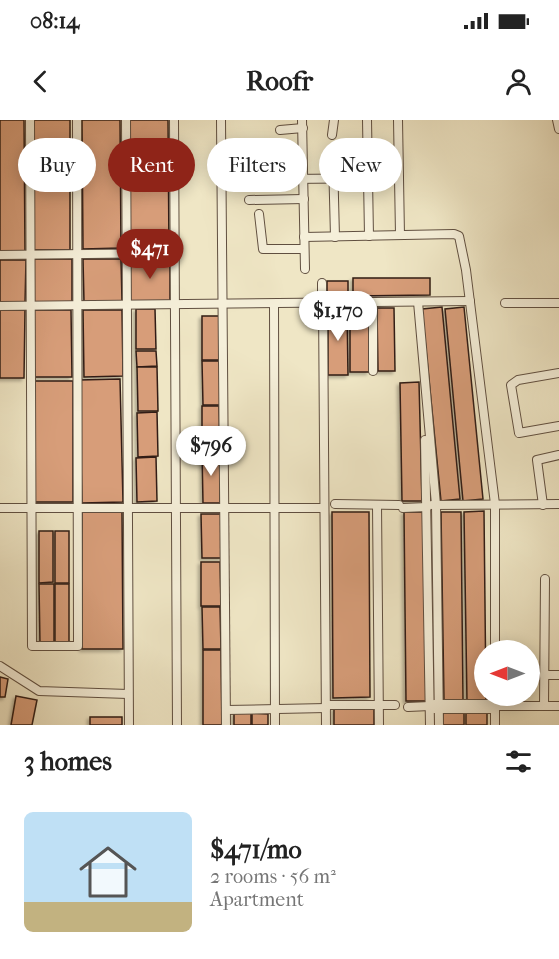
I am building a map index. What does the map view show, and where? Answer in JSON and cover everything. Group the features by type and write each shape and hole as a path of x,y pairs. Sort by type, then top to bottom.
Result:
{"street":[{"path":"30,120 32,646 78,646 77,120"},
{"path":"126,120 129,725"},
{"path":"174,120 177,725"},
{"path":"221,120 226,725"},
{"path":"332,135 334,120"},
{"path":"367,120 367,138"},
{"path":"398,120 398,138"},
{"path":"557,120 559,129"},
{"path":"280,130 303,124"},
{"path":"304,192 305,269"},
{"path":"335,192 335,237"},
{"path":"368,192 369,236"},
{"path":"399,192 400,235"},
{"path":"249,200 304,199"},
{"path":"259,214 263,249 304,249"},
{"path":"304,237 454,234 459,236 466,270 495,506 495,640"},
{"path":"0,255 174,253"},
{"path":"322,283 326,725"},
{"path":"0,306 470,301"},
{"path":"418,302 431,507 433,707 430,725"},
{"path":"372,303 373,371"},
{"path":"505,303 559,303"},
{"path":"274,304 275,725"},
{"path":"559,373 518,380 511,385 519,432 559,426"},
{"path":"543,505 537,460 559,455"},
{"path":"335,504 431,507 559,504"},
{"path":"377,505 379,725"},
{"path":"0,508 324,508"},
{"path":"544,706 545,579"},
{"path":"0,666 39,692 128,694"},
{"path":"544,675 559,675"},
{"path":"226,710 395,705"},
{"path":"408,707 474,705"},
{"path":"495,706 495,725"},
{"path":"540,706 559,706"},
{"path":"433,707 439,725"}],"building":[{"path":"0,120 24,120 24,138 18,138 18,192 25,192 25,252 0,252"},
{"path":"33,120 70,120 70,138 33,138"},
{"path":"82,120 120,120 120,138 108,138 108,192 121,192 121,248 83,249 83,192 96,192 96,138 82,138"},
{"path":"127,120 168,120 168,138 127,138"},
{"path":"33,192 70,192 70,250 33,250"},
{"path":"128,192 169,192 169,250 128,250"},
{"path":"130,257 170,257 170,302 130,302"},
{"path":"32,259 72,259 72,305 32,305"},
{"path":"83,259 121,259 122,301 84,302"},
{"path":"0,260 26,260 25,303 0,303"},
{"path":"353,278 430,278 430,295 353,296"},
{"path":"327,281 348,281 348,297 327,297"},
{"path":"442,307 460,499 441,501 422,309"},
{"path":"464,307 483,499 463,501 445,309"},
{"path":"328,308 347,308 348,375 328,375"},
{"path":"377,308 394,308 395,371 378,371"},
{"path":"136,309 155,309 156,349 136,349"},
{"path":"350,309 369,309 369,372 350,372"},
{"path":"0,310 25,310 24,378 0,378"},
{"path":"33,310 71,310 72,377 33,377"},
{"path":"83,310 122,310 123,376 84,377"},
{"path":"202,316 219,316 220,360 202,360"},
{"path":"136,351 156,351 157,366 137,367"},
{"path":"202,361 220,361 220,405 203,405"},
{"path":"137,367 157,367 158,411 138,411"},
{"path":"120,379 123,502 82,503 79,380"},
{"path":"34,381 73,381 73,502 35,502"},
{"path":"419,382 422,501 402,501 400,383"},
{"path":"202,406 219,406 220,450 202,450"},
{"path":"157,412 158,456 138,457 137,413"},
{"path":"202,451 220,451 220,503 203,503"},
{"path":"156,457 157,501 137,502 136,458"},
{"path":"484,511 485,640 474,640 474,701 467,701 464,512"},
{"path":"82,512 122,512 123,649 82,649"},
{"path":"332,512 369,512 370,697 333,698"},
{"path":"404,512 423,512 426,701 406,701"},
{"path":"441,512 461,512 463,700 444,701"},
{"path":"201,514 221,514 222,558 202,558"},
{"path":"39,531 53,531 53,582 39,583"},
{"path":"55,531 69,531 69,583 55,583"},
{"path":"201,562 220,562 221,606 201,606"},
{"path":"39,584 54,584 54,644 40,644"},
{"path":"55,584 69,584 69,643 55,643"},
{"path":"202,607 220,607 221,649 203,649"},
{"path":"203,650 221,650 222,725 203,725"},
{"path":"0,677 8,679 5,697 0,697"},
{"path":"16,696 37,700 32,725 11,725"},
{"path":"334,708 374,708 374,725 334,725"},
{"path":"443,712 464,712 464,725 443,725"},
{"path":"234,713 251,713 251,725 234,725"},
{"path":"252,713 268,714 268,725 252,725"},
{"path":"466,713 487,713 487,725 466,725"},
{"path":"90,717 122,717 122,725 90,725"}]}
